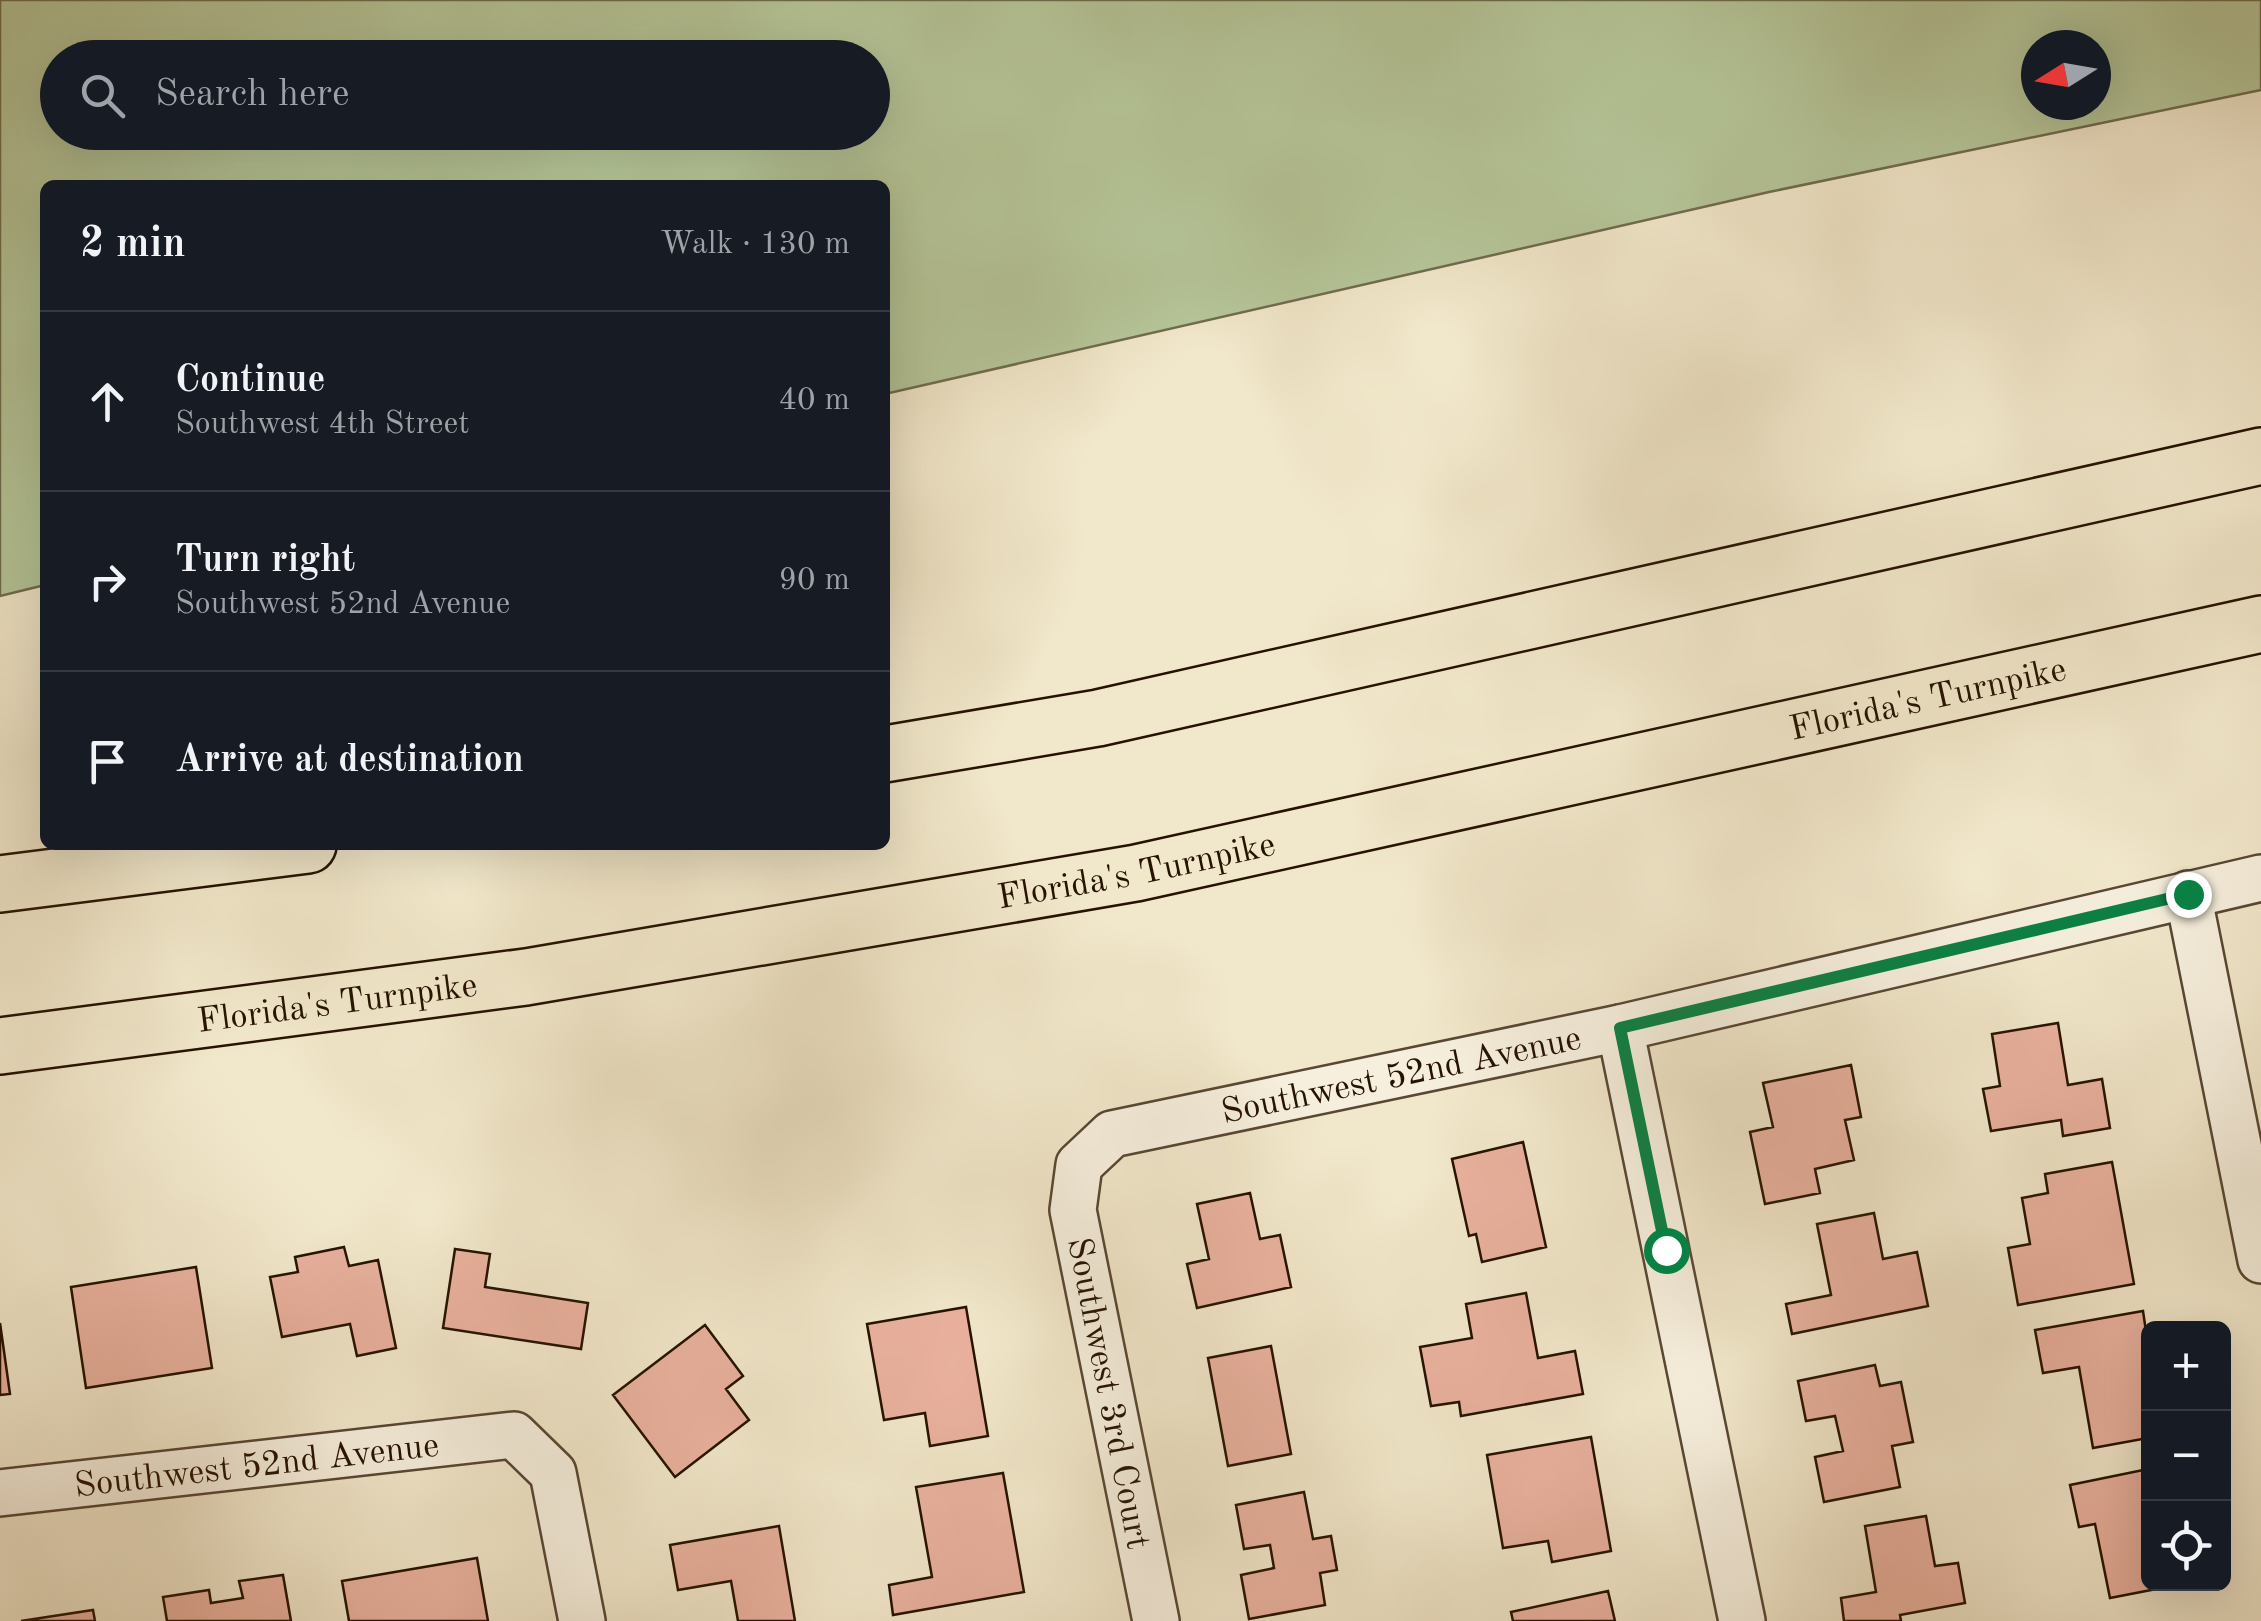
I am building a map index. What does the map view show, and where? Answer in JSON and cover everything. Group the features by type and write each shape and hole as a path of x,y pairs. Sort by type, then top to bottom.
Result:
{"highway":[{"path":"890,753 1098,718 2261,456"},
{"name":"Florida's Turnpike","path":"0,1046 526,977 1136,872 2261,624"},
{"path":"0,884 269,850"}],"street":[{"name":"Southwest 52nd Avenue","path":"1080,1165 1112,1134 1620,1028 2261,878"},
{"path":"2188,894 2261,1260"},
{"path":"1620,1028 1742,1621"},
{"name":"Southwest 3rd Court","path":"1080,1165 1073,1210 1156,1621"},
{"name":"Southwest 52nd Avenue","path":"0,1493 514,1436 553,1473 582,1621"}],"green space":[{"path":"0,0 2261,0 2261,90 1769,192 890,393 890,180 40,180 40,586 0,596"}],"building":[{"path":"2058,1023 2068,1085 2102,1079 2110,1128 2063,1136 2061,1120 1991,1131 1983,1089 2000,1086 1992,1034"},
{"path":"1851,1065 1861,1117 1845,1120 1854,1160 1815,1169 1820,1193 1765,1204 1750,1132 1773,1127 1763,1083"},
{"path":"1523,1142 1546,1247 1482,1262 1476,1234 1469,1236 1452,1159"},
{"path":"2112,1162 2134,1284 2018,1305 2008,1248 2030,1244 2022,1198 2048,1193 2045,1174"},
{"path":"1250,1193 1260,1239 1280,1235 1291,1287 1197,1308 1187,1264 1209,1259 1197,1204"},
{"path":"1874,1213 1883,1259 1917,1252 1928,1306 1792,1334 1786,1304 1831,1295 1817,1224"},
{"path":"344,1247 349,1266 378,1260 396,1348 357,1356 350,1324 282,1337 270,1277 298,1272 295,1257"},
{"path":"455,1249 490,1254 485,1287 588,1303 581,1349 443,1328"},
{"path":"196,1267 212,1368 86,1388 71,1287"},
{"path":"1526,1293 1538,1358 1575,1351 1583,1394 1461,1416 1459,1402 1431,1406 1420,1347 1472,1338 1466,1304"},
{"path":"966,1307 988,1436 930,1446 925,1413 884,1420 867,1324"},
{"path":"2143,1311 2141,1439 2093,1448 2079,1367 2043,1373 2035,1330"},
{"path":"0,1323 10,1394 0,1395"},
{"path":"705,1325 743,1376 726,1389 749,1420 675,1477 613,1395"},
{"path":"1271,1346 1291,1454 1228,1466 1208,1358"},
{"path":"1875,1365 1880,1386 1901,1382 1913,1442 1892,1446 1900,1487 1824,1502 1815,1457 1843,1451 1835,1416 1806,1421 1798,1381"},
{"path":"1591,1437 1611,1551 1552,1562 1548,1541 1503,1548 1487,1455"},
{"path":"2141,1470 2141,1591 2146,1591 2110,1598 2095,1524 2079,1527 2070,1485"},
{"path":"1003,1473 1024,1592 893,1615 889,1585 932,1577 916,1487"},
{"path":"1304,1492 1313,1539 1331,1536 1337,1570 1320,1573 1325,1605 1249,1619 1241,1575 1274,1568 1270,1545 1244,1549 1236,1505"},
{"path":"1926,1516 1935,1566 1958,1563 1965,1603 1900,1615 1901,1621 1844,1621 1841,1598 1876,1592 1865,1526"},
{"path":"779,1526 795,1621 738,1621 731,1581 678,1590 670,1545"},
{"path":"477,1558 488,1621 349,1621 342,1581"},
{"path":"283,1575 291,1621 167,1621 163,1597 209,1590 211,1603 243,1598 239,1581"},
{"path":"1608,1591 1615,1621 1513,1621 1511,1612"},
{"path":"93,1610 95,1621 21,1621"}],"route":[{"path":"1666,1250 1620,1028 2188,894"}]}
